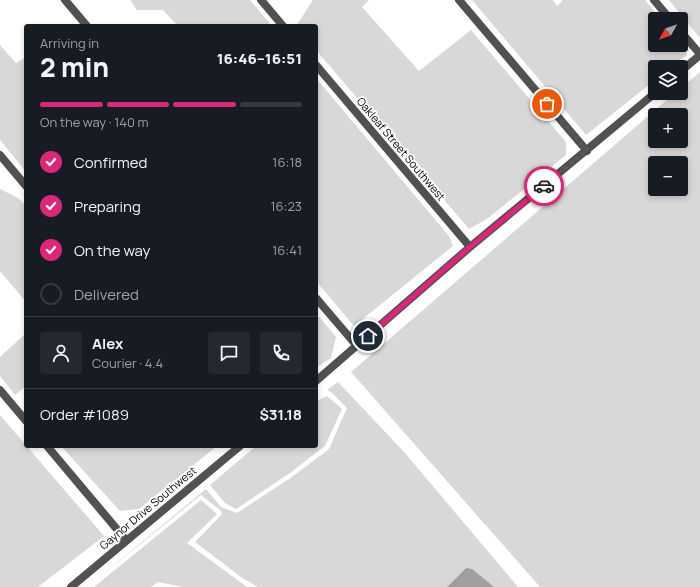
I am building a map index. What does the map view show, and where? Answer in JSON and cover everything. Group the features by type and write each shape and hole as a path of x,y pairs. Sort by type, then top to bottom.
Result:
{"street":[{"path":"65,0 85,24"},
{"path":"261,0 281,24"},
{"path":"459,0 587,150"},
{"path":"654,0 664,12"},
{"path":"688,40 700,55 688,65"},
{"name":"Oakleaf Street Southwest","path":"318,67 470,247"},
{"path":"318,379 470,247 648,99"},
{"path":"0,155 24,184"},
{"path":"318,300 357,346"},
{"path":"0,390 24,419"},
{"path":"49,448 126,540"},
{"name":"Gaynor Drive Southwest","path":"71,587 238,448"}],"shaded area":[{"path":"130,0 250,0 270,24 176,24 163,10 137,10"},
{"path":"313,0 369,0 362,7 419,71 471,30 566,142 566,155 487,219 469,229 318,52 318,24 297,24"},
{"path":"472,0 553,0 557,6 563,0 645,0 655,12 648,12 648,52 686,52 687,55 680,60 648,60 648,86 586,135"},
{"path":"669,0 700,0 699,37 688,23 688,12 679,12"},
{"path":"0,45 16,63 24,58 24,170 0,140"},
{"path":"700,72 700,587 540,587 351,372 648,116 648,148 688,148 688,108 658,108 667,100 688,100 688,82"},
{"path":"318,80 449,236 453,246 354,326 318,283"},
{"path":"0,189 18,198 24,204 24,300 0,271"},
{"path":"318,315 336,337 331,358 318,367"},
{"path":"24,335 24,388 15,395 0,376 0,357"},
{"path":"338,382 405,453 518,587 494,587 466,568 447,587 258,587 241,577 195,542 222,514 220,510 201,495 92,583 206,489 221,507 237,513 292,477 329,449 347,408 327,390"},
{"path":"327,396 342,409 325,446 290,473 236,509 225,503 210,485 254,448 318,448 318,400"},
{"path":"0,415 24,443 24,448 28,448 104,536 38,587 0,587"},
{"path":"63,448 215,448 139,509 120,511"},
{"path":"201,500 217,514 187,543 247,587 183,587 158,582 151,587 94,587"},
{"path":"466,568 472,569 494,587 447,587"}],"way so far":[{"path":"544,186 587,150 547,104"}],"route":[{"path":"368,336 470,247 544,186"}]}
